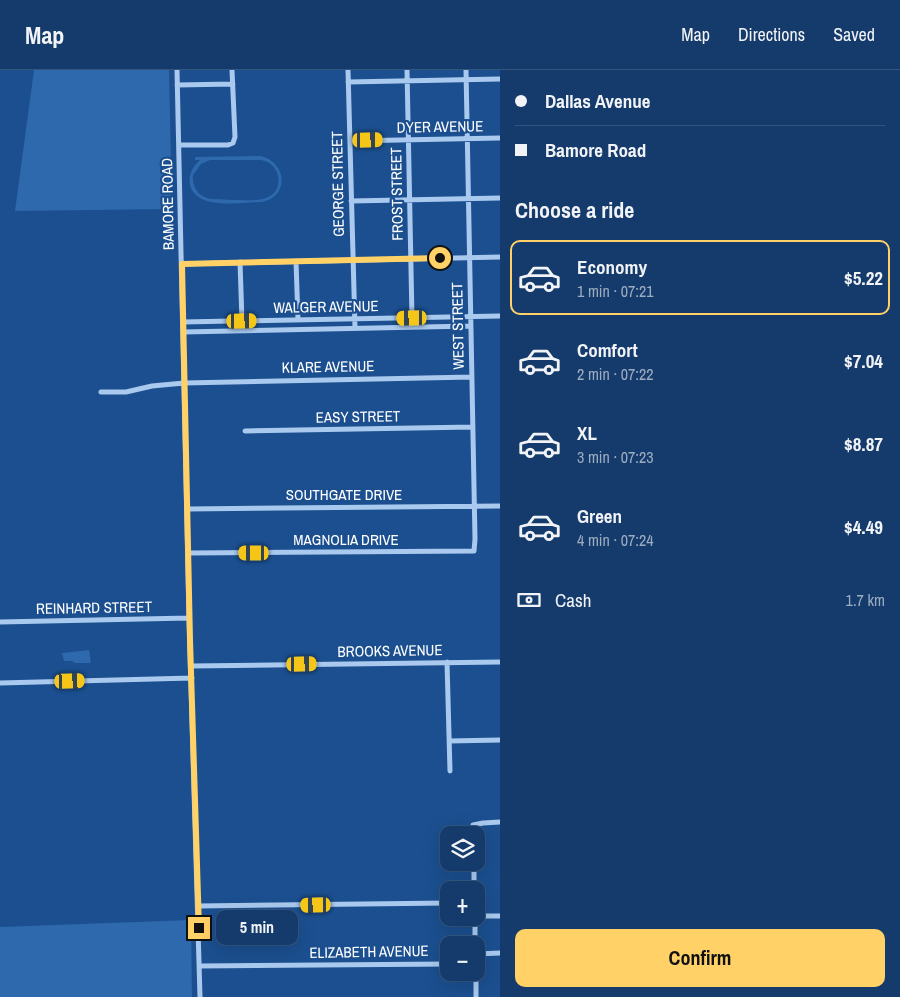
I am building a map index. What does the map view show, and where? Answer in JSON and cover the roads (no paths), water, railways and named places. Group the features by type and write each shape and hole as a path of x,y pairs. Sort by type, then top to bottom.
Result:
{"street":[{"name":"BAMORE ROAD","path":"177,70 189,618 200,997"},
{"path":"179,145 228,145 233,143 235,137 232,70"},
{"name":"GEORGE STREET","path":"348,70 355,328"},
{"name":"FROST STREET","path":"407,70 412,318"},
{"name":"WEST STREET","path":"466,70 474,552"},
{"path":"348,82 500,79"},
{"path":"177,85 233,84"},
{"name":"DYER AVENUE","path":"350,140 500,138"},
{"path":"352,201 500,198"},
{"path":"182,264 500,257"},
{"path":"296,261 298,320"},
{"path":"240,262 242,321"},
{"name":"WALGER AVENUE","path":"183,322 500,316"},
{"name":"WALGER AVENUE","path":"183,332 471,326"},
{"name":"KLARE AVENUE","path":"101,392 126,392 152,386 184,383 472,377"},
{"name":"EASY STREET","path":"245,431 473,427"},
{"name":"SOUTHGATE DRIVE","path":"188,509 500,506"},
{"name":"MAGNOLIA DRIVE","path":"189,553 474,552"},
{"name":"REINHARD STREET","path":"0,622 189,618"},
{"path":"447,662 450,771"},
{"name":"BROOKS AVENUE","path":"191,666 500,662"},
{"path":"0,683 192,678"},
{"path":"449,741 500,740"},
{"path":"473,826 483,822 500,822"},
{"path":"198,906 440,903"},
{"path":"485,917 500,916"},
{"path":"485,954 500,953"},
{"name":"ELIZABETH AVENUE","path":"200,966 440,964"},
{"path":"476,981 476,997"}]}
